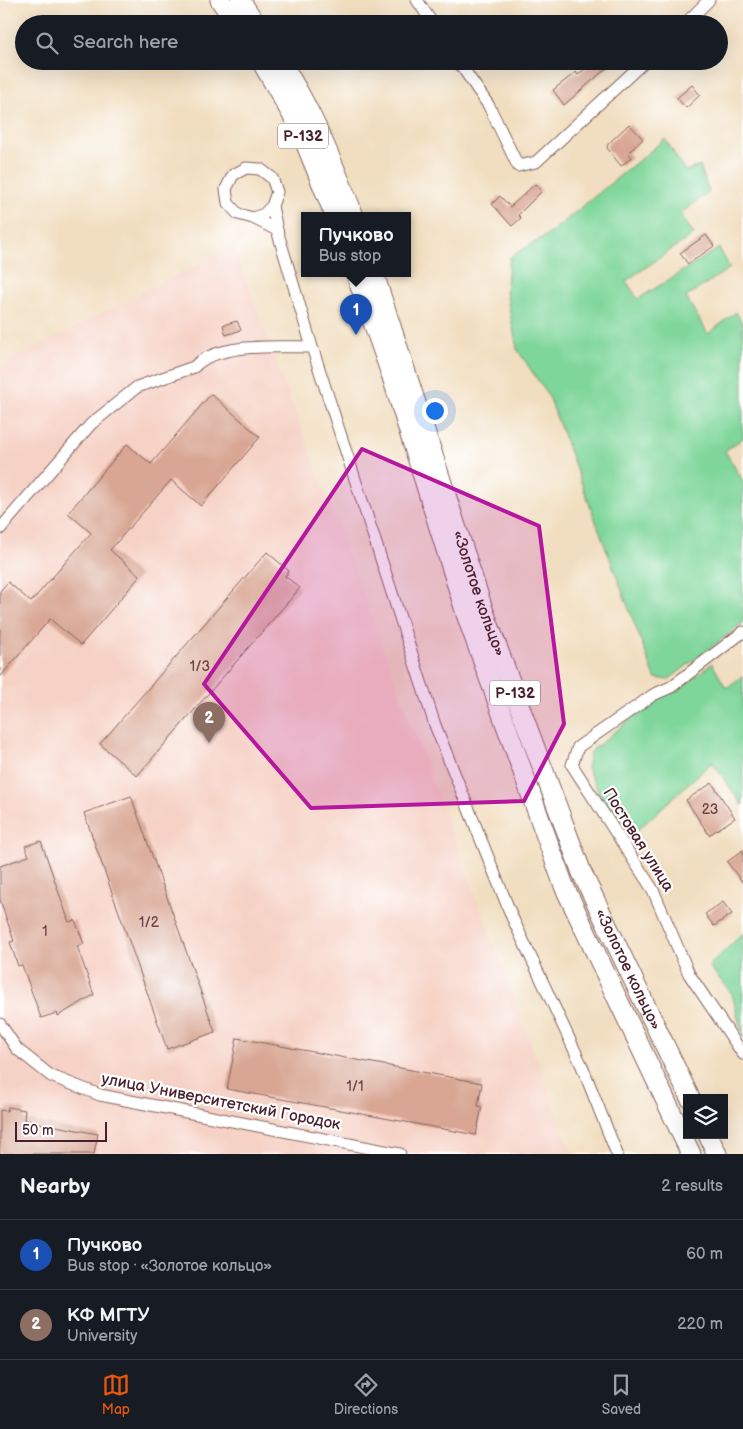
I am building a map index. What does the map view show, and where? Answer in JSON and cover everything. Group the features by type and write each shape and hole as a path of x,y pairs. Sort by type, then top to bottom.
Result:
{"highway":[{"path":"220,0 231,15"},
{"path":"240,0 250,15"},
{"name":"Р-132","path":"266,70 298,125 333,212"},
{"name":"Р-132","path":"286,70 297,87 327,147 352,212"},
{"name":"«Золотое кольцо»","path":"375,277 483,609 579,864 688,1094"},
{"name":"«Золотое кольцо»","path":"360,282 391,374 467,618 564,886 691,1154"},
{"path":"710,1139 717,1154"}],"street":[{"path":"417,0 427,15"},
{"path":"693,15 709,0"},
{"path":"464,70 489,106 518,166 536,162 635,70"},
{"path":"277,230 253,218 238,214 228,203 226,189 233,175 246,168 260,169 272,178 276,192 272,206 277,230 312,347 435,725 512,917 582,1066 617,1154"},
{"path":"253,218 264,214 272,206"},
{"path":"0,529 91,424 137,387 194,367 201,360 225,352 250,348 312,347"},
{"name":"Постовая улица","path":"743,632 671,687 653,695 578,747 572,765 653,890 689,974 743,1054"},
{"name":"улица Университетский Городок","path":"0,1024 17,1049 51,1076 100,1095 400,1154"}],"highlighted area":[{"path":"362,449 539,526 564,724 524,801 311,808 204,684"}],"shaded area":[{"path":"233,246 572,1154 0,1154 0,366"}],"green space":[{"path":"665,139 685,171 700,166 709,192 680,214 694,234 626,281 638,299 719,248 730,268 686,297 708,334 736,312 743,325 743,438 725,451 743,481 743,623 668,680 655,678 549,397 517,349 506,291 510,257 550,233"},
{"path":"712,663 726,688 743,676 743,806 712,762 631,836 603,802 587,768 590,752 659,696 678,691"},
{"path":"743,933 743,1038 732,994 709,966"}],"building":[{"path":"584,70 605,70 564,105 553,90 576,72 578,75"},
{"path":"692,85 700,95 686,108 677,98"},
{"path":"629,124 643,139 628,153 632,157 621,166 607,148 608,144"},
{"path":"535,184 542,191 518,215 521,218 512,226 492,204 500,196 510,207"},
{"path":"706,235 714,246 688,264 680,253"},
{"path":"237,321 241,330 226,335 223,325"},
{"path":"211,394 260,437 201,506 171,480 110,550 140,576 81,645 50,619 0,677 0,591 8,582 31,602 91,533 68,513 127,444 151,464"},
{"path":"267,552 289,571 285,576 300,588 137,776 100,744"},
{"path":"712,783 735,818 709,835 686,800"},
{"path":"131,796 215,1032 167,1049 84,813"},
{"path":"41,841 69,922 75,920 84,944 77,946 94,995 58,1016 57,1013 41,1018 22,965 18,966 10,942 14,941 0,900 0,866 29,856 25,846"},
{"path":"743,850 743,883 727,862"},
{"path":"723,902 732,914 714,926 705,914"},
{"path":"237,1038 482,1083 478,1106 482,1107 476,1135 227,1089"},
{"path":"8,1107 25,1110 24,1120 98,1134 94,1154 0,1154 0,1110 7,1111"}],"place":[{"name":"Пучково","path":"356,335"},
{"name":"КФ МГТУ","path":"209,743"}]}
